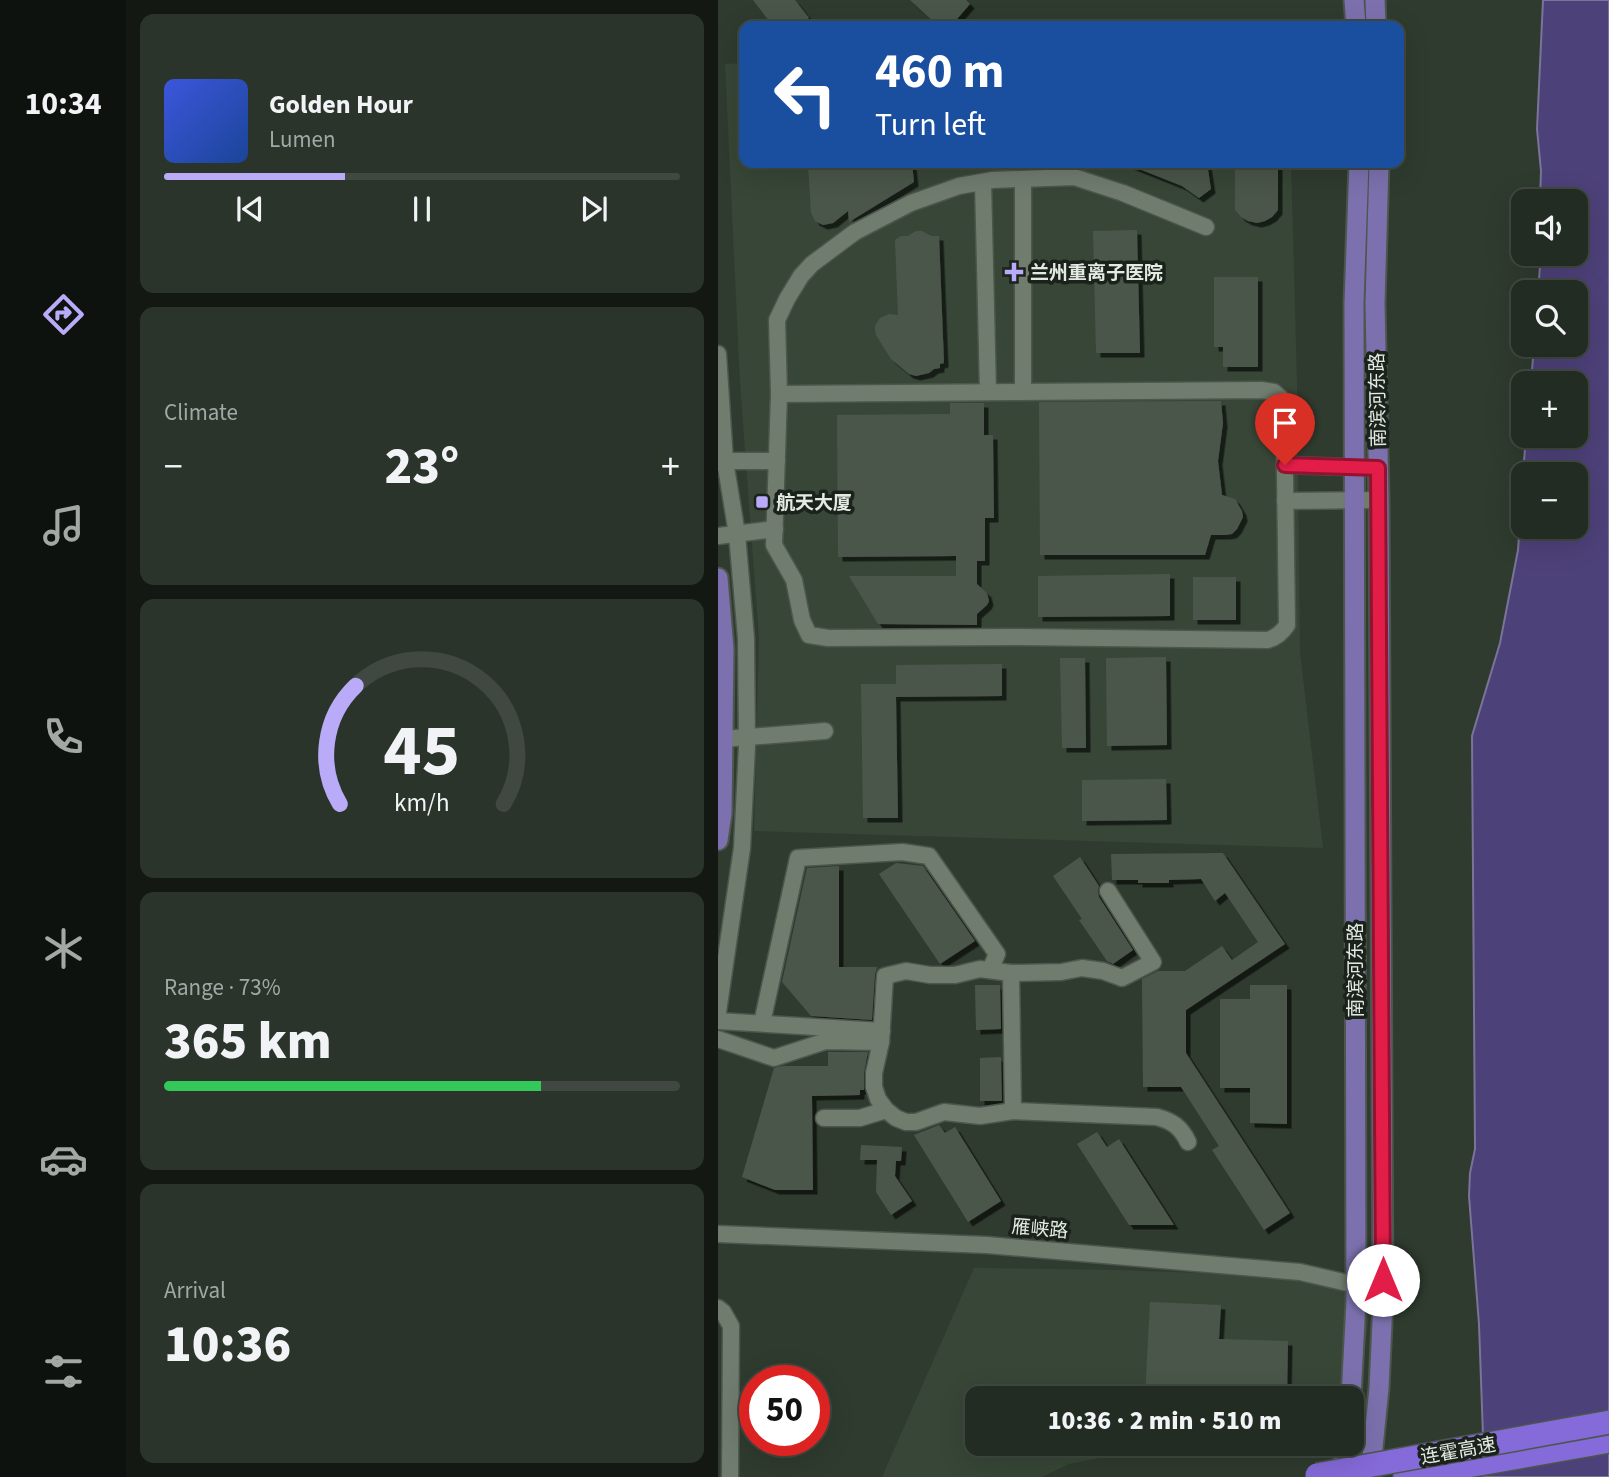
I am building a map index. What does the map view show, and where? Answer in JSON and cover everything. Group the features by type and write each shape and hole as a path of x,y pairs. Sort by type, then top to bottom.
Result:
{"highway":[{"name":"连霍高速","path":"1312,1476 1609,1422"},
{"name":"连霍高速","path":"1405,1477 1609,1441"}],"main road":[{"path":"1354,0 1356,21"},
{"path":"1375,0 1377,21"},
{"name":"南滨河东路","path":"1352,1386 1356,1285 1354,303 1359,168"},
{"name":"南滨河东路","path":"1370,1477 1380,1388 1383,1301 1379,500 1375,303 1379,168"},
{"path":"718,578 723,739 722,813 718,839"},
{"path":"1356,1258 1383,1258"},
{"path":"1342,1477 1345,1456"}],"street":[{"path":"779,394 1274,392 1284,401 1286,501 1287,625 1276,638 828,638 809,635 802,620 794,580 775,545 779,394 777,320 801,276 812,264 855,232 911,202 958,186 1074,177 1123,193 1206,227"},
{"path":"1023,179 1023,392"},
{"path":"983,182 988,392"},
{"path":"718,354 721,462 737,534 746,649 747,737 742,848 718,1012"},
{"path":"721,462 777,461"},
{"path":"1285,465 1378,468"},
{"path":"1286,501 1379,500"},
{"path":"718,536 775,529"},
{"path":"721,650 746,649"},
{"path":"723,739 825,731"},
{"path":"762,1023 798,858 902,852 929,856 997,954 990,971"},
{"path":"1108,891 1153,962 1122,978 1103,971 1082,968 1011,973 980,969 955,975 906,971 885,976 882,1037 874,1073 874,1087 886,1110 906,1122 916,1122 944,1112 979,1116 1013,1111 1157,1117 1176,1125 1184,1132 1188,1142"},
{"path":"1011,973 1013,1111"},
{"path":"718,1021 762,1023 882,1037"},
{"path":"718,1039 774,1058 826,1041 882,1037"},
{"path":"824,1118 860,1118 886,1110"},
{"name":"雁峡路","path":"718,1234 1001,1246 1300,1272 1356,1285"},
{"path":"718,1308 731,1326 730,1477"}],"shaded area":[{"path":"1543,0 1609,0 1609,1477 1479,1477 1483,1436 1479,1324 1469,1196 1475,1149 1472,736 1500,643 1519,539 1588,539 1588,462 1524,462 1525,448 1588,448 1588,371 1532,371 1533,357 1588,357 1588,280 1539,280 1540,266 1588,266 1588,189 1540,189 1537,129"},
{"name":"兰州重离子医院","path":"739,63 739,168 1291,168 1300,652 1323,848 754,831 759,638 740,383 725,64"},
{"path":"974,1268 1374,1279 1360,1386 965,1386 965,1456 1111,1456 1069,1464 1042,1477 882,1477"}],"building":[{"path":"753,0 795,0 809,18 805,21 769,21"},
{"path":"910,0 966,0 970,4 955,21 933,21"},
{"path":"808,168 913,168 914,182 849,222 848,211 833,223 823,225 815,221 811,213"},
{"path":"1137,168 1208,168 1211,189 1199,198 1182,186"},
{"path":"1235,168 1278,168 1278,210 1272,217 1257,223 1241,217 1235,210"},
{"path":"1137,230 1140,353 1096,353 1093,231"},
{"path":"916,231 939,236 944,363 940,364 940,368 916,376 909,374 891,359 876,335 875,326 880,318 889,314 898,315 895,240"},
{"path":"1214,277 1258,277 1258,367 1223,367 1223,347 1214,347"},
{"path":"1221,401 1223,423 1218,461 1222,495 1235,499 1243,517 1232,534 1211,535 1205,555 1040,555 1039,402"},
{"path":"950,403 984,403 984,435 993,435 994,518 985,518 985,561 977,561 977,584 987,593 989,601 977,614 977,625 878,624 849,576 956,576 956,556 838,557 837,415 950,414"},
{"path":"1170,574 1170,616 1038,617 1038,576"},
{"path":"1193,577 1236,577 1236,620 1193,620"},
{"path":"1166,657 1167,745 1107,746 1106,658"},
{"path":"1060,658 1085,658 1086,748 1062,748"},
{"path":"1002,664 1002,696 896,697 898,818 863,818 861,684 896,684 896,665"},
{"path":"1166,779 1167,820 1082,821 1082,780"},
{"path":"1223,853 1285,944 1186,1010 1186,1053 1290,1213 1264,1230 1212,1150 1219,1146 1181,1087 1143,1087 1142,979 1158,971 1185,971 1222,946 1232,960 1258,942 1225,893 1215,901 1201,879 1169,880 1169,883 1112,880 1111,854"},
{"path":"1080,857 1099,886 1099,897 1133,950 1113,964 1107,961 1079,920 1082,919 1053,876"},
{"path":"896,863 923,866 975,941 940,964 879,874"},
{"path":"839,866 839,967 877,967 872,1020 811,1016 782,982 807,868"},
{"path":"975,985 1000,985 1001,1029 976,1030"},
{"path":"1250,985 1287,985 1287,1124 1250,1123 1250,1088 1220,1088 1220,999 1250,999"},
{"path":"828,1052 868,1052 864,1090 860,1090 860,1095 812,1096 813,1190 775,1190 742,1177 774,1068 828,1066"},
{"path":"1001,1057 1002,1101 980,1101 980,1058"},
{"path":"939,1125 945,1133 955,1127 1001,1201 968,1222 914,1135"},
{"path":"1097,1132 1107,1147 1119,1139 1174,1225 1129,1225 1077,1144"},
{"path":"861,1145 902,1147 901,1161 896,1161 895,1176 912,1201 891,1215 876,1192 877,1160 860,1160"},
{"path":"1150,1302 1221,1305 1219,1339 1288,1341 1287,1386 1146,1386"}],"place":[{"name":"兰州重离子医院","path":"1014,272"},
{"name":"航天大厦","path":"762,502"}],"route":[{"path":"1285,465 1378,468 1383,1280"}]}
